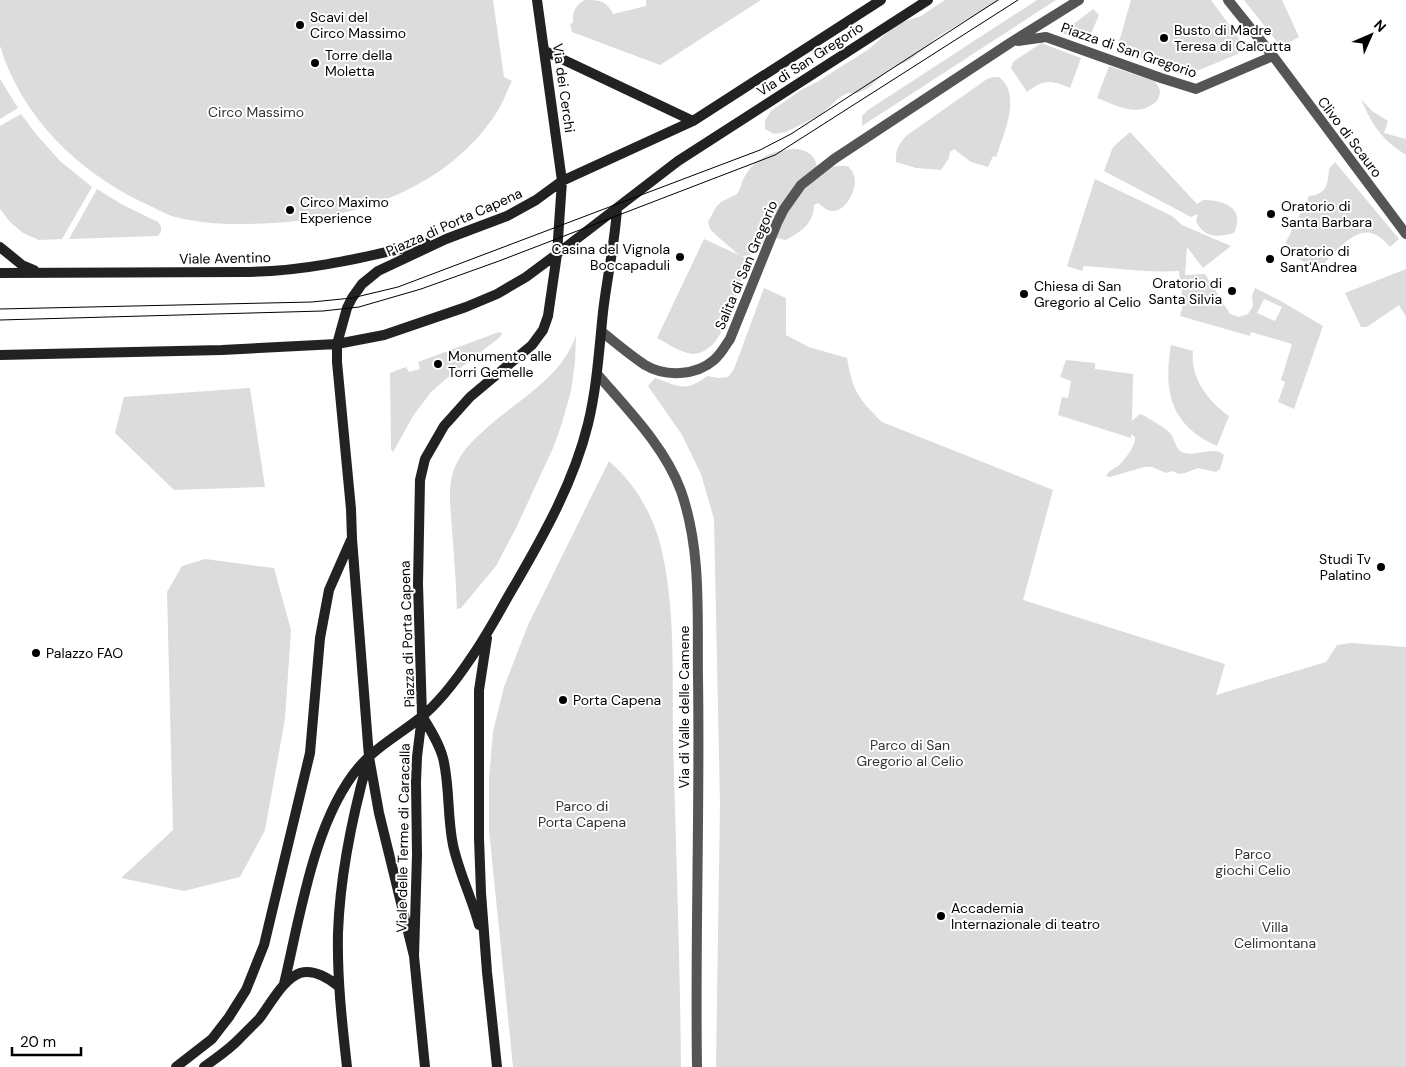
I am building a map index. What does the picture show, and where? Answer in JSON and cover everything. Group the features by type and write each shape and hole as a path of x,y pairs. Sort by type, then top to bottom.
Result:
{"main road":[{"name":"Via dei Cerchi","path":"537,0 562,181"},
{"name":"Via di San Gregorio","path":"693,121 881,0"},
{"name":"Via di San Gregorio","path":"617,208 661,173 928,0"},
{"path":"545,51 693,121"},
{"name":"Piazza di Porta Capena","path":"369,757 351,509 337,362 337,344 350,302 369,278 378,271 446,238 508,216 536,200 562,181 693,121"},
{"name":"Piazza di Porta Capena","path":"422,716 418,511 420,480 425,459 444,426 461,406 519,357 539,337 548,316 557,254 562,181"},
{"path":"0,354 222,350 337,344 384,334 428,321 474,304 512,285 557,254 617,208"},
{"name":"Piazza di Porta Capena","path":"422,716 458,676 488,632 550,523 568,484 588,427 598,375 603,312 613,256 617,208"},
{"name":"Viale Aventino","path":"0,273 250,272 296,269 345,262 446,238"},
{"path":"0,247 22,265 42,272"},
{"path":"176,1067 212,1039 229,1018 246,990 264,945 310,753 320,638 329,590 352,539"},
{"path":"488,632 479,690 479,869 496,1067"},
{"path":"284,984 311,871 331,812 344,787 369,757 422,716 442,756 452,843 459,872 477,918 487,972"},
{"name":"Viale delle Terme di Caracalla","path":"422,716 416,782 417,844 414,956 424,1067"},
{"path":"347,1067 338,986 338,935 341,891 354,815 369,757"},
{"name":"Viale delle Terme di Caracalla","path":"369,757 379,813 414,956"},
{"path":"204,1067 240,1038 259,1018 284,984 297,974 311,972 323,976 338,986"}],"street":[{"name":"Piazza di San Gregorio","path":"1010,43 1079,0"},
{"path":"1228,0 1273,56"},
{"name":"Piazza di San Gregorio","path":"1010,43 1030,38 1046,37 1196,89 1273,56"},
{"name":"Salita di San Gregorio","path":"602,332 645,365 660,371 683,372 699,368 713,361 730,338 777,223 784,209 801,185 834,159 1010,43"},
{"name":"Clivo di Scauro","path":"1273,56 1406,234"},
{"name":"Via di Valle delle Camene","path":"598,375 652,440 674,474 687,510 694,541 698,588 697,1067"}],"green space":[{"name":"Circo Massimo","path":"0,0 493,0 504,77 512,81 497,112 477,138 454,160 427,179 398,194 368,206 336,215 304,220 248,224 199,222 171,216 120,190 75,158 55,139 22,96 10,72 0,46"},
{"path":"585,0 605,3 613,14 646,6 646,0 761,0 660,65 572,32 570,24 573,23 575,10"},
{"path":"945,0 1000,0 939,36 910,60 890,69 867,89 857,93 848,93 840,97 820,115 786,132 774,134 765,129 765,120 771,111 801,90 869,49 903,22 921,16"},
{"path":"1037,0 1056,0 862,126 862,116 868,110"},
{"path":"1131,0 1211,0 1241,41 1243,47 1241,52 1192,73 1179,71 1117,49"},
{"path":"1244,0 1282,0 1299,37 1281,47"},
{"path":"1093,9 1099,15 1087,43 1059,32 1075,23"},
{"path":"1041,43 1081,58 1070,88 1058,83 1048,82 1038,85 1027,92 1011,68 1013,62"},
{"path":"1109,66 1154,81 1160,91 1157,100 1150,106 1137,110 1123,108 1097,98"},
{"path":"999,77 1006,85 1010,104 1007,126 996,157 993,156 988,167 971,162 954,149 950,152 949,158 941,170 916,168 896,162 898,148 906,136 987,79"},
{"path":"0,79 18,108 0,119"},
{"path":"1361,99 1372,111 1388,121 1384,133 1406,139 1406,155 1378,131"},
{"path":"21,114 60,161 92,187 62,239 39,240 23,233 10,222 0,209 0,126"},
{"path":"1130,132 1197,204 1203,200 1211,200 1225,204 1235,211 1237,224 1234,233 1217,236 1207,234 1199,227 1196,221 1198,214 1191,217 1104,171 1113,147"},
{"path":"795,149 808,152 817,165 817,170 848,166 852,170 855,184 847,203 843,207 832,211 818,203 814,205 809,222 797,233 786,240 766,236 758,251 742,256 749,260 734,303 720,334 707,349 699,353 687,353 657,338 704,239 739,255 710,229 708,222 716,207 721,202 737,194 749,169 760,159 780,151"},
{"path":"1335,162 1399,239 1390,247 1382,238 1374,234 1363,233 1356,235 1341,246 1317,271 1283,248 1309,196 1323,191 1328,179 1329,169"},
{"path":"1095,179 1172,216 1182,225 1231,246 1203,268 1187,247 1185,275 1205,274 1230,314 1239,317 1248,314 1253,306 1252,296 1255,288 1323,326 1294,409 1278,402 1285,382 1281,380 1292,344 1251,332 1250,336 1180,316 1183,304 1179,271 1143,271 1084,266 1082,271 1067,266","holes":["1264,299 1282,307 1275,321 1257,313"]},
{"path":"97,189 123,205 158,222 161,232 158,236 69,239"},
{"path":"1406,269 1406,317 1399,305 1367,327 1361,327 1345,293"},
{"name":"Parco di San Gregorio al Celio","path":"764,288 786,298 786,335 809,347 847,358 854,387 867,407 882,422 1053,490 1023,600 1225,664 1216,695 1326,662 1337,645 1352,643 1406,647 1406,1067 716,1067 720,804 714,519 701,474 682,435 648,386 655,378 676,385 687,386 693,385 707,376 728,377 734,369"},
{"path":"499,332 502,333 500,337 431,392 413,416 393,452 391,449 390,373 406,367 409,372 420,369 418,362"},
{"path":"576,335 571,391 554,446 496,566 461,608 457,609 450,495 452,476 456,464 466,448 479,435 534,390 559,366 569,351"},
{"path":"1171,345 1193,351 1194,370 1202,388 1214,403 1229,416 1217,446 1201,438 1189,428 1180,418 1174,406 1168,378"},
{"path":"1066,360 1095,363 1095,369 1133,374 1132,421 1140,414 1165,428 1182,452 1192,454 1209,451 1220,452 1224,455 1220,469 1216,472 1198,468 1179,474 1172,471 1166,473 1152,467 1144,467 1110,477 1106,476 1127,456 1134,444 1135,437 1131,434 1131,438 1058,415 1062,397 1068,398 1071,381 1060,377"},
{"path":"250,388 265,487 174,490 115,433 124,397"},
{"name":"Parco di Porta Capena","path":"609,461 634,488 652,520 660,543 669,591 672,640 681,1067 513,1067 489,830 489,778 493,732 504,687 528,625"},
{"path":"205,559 274,568 291,630 285,719 265,830 240,877 184,891 121,878 173,830 167,592 182,566"}],"tram line":[{"path":"0,309 312,302 352,298 398,287 760,150 791,134 998,0"},
{"path":"0,320 323,311 359,307 421,289 775,155 1018,0"}],"place":[{"name":"Scavi del Circo Massimo","path":"300,25"},
{"name":"Busto di Madre Teresa di Calcutta","path":"1164,38"},
{"name":"Torre della Moletta","path":"315,63"},
{"name":"Circo Maximo Experience","path":"290,210"},
{"name":"Oratorio di Santa Barbara","path":"1271,214"},
{"name":"Casina del Vignola Boccapaduli","path":"680,257"},
{"name":"Oratorio di Sant'Andrea","path":"1270,259"},
{"name":"Oratorio di Santa Silvia","path":"1232,291"},
{"name":"Chiesa di San Gregorio al Celio","path":"1024,294"},
{"name":"Monumento alle Torri Gemelle","path":"438,364"},
{"name":"Studi Tv Palatino","path":"1381,567"},
{"name":"Palazzo FAO","path":"36,653"},
{"name":"Porta Capena","path":"563,700"},
{"name":"Accademia Internazionale di teatro","path":"941,916"}],"park label":[{"name":"Parco giochi Celio","path":"1253,862"},
{"name":"Villa Celimontana","path":"1275,936"}]}
